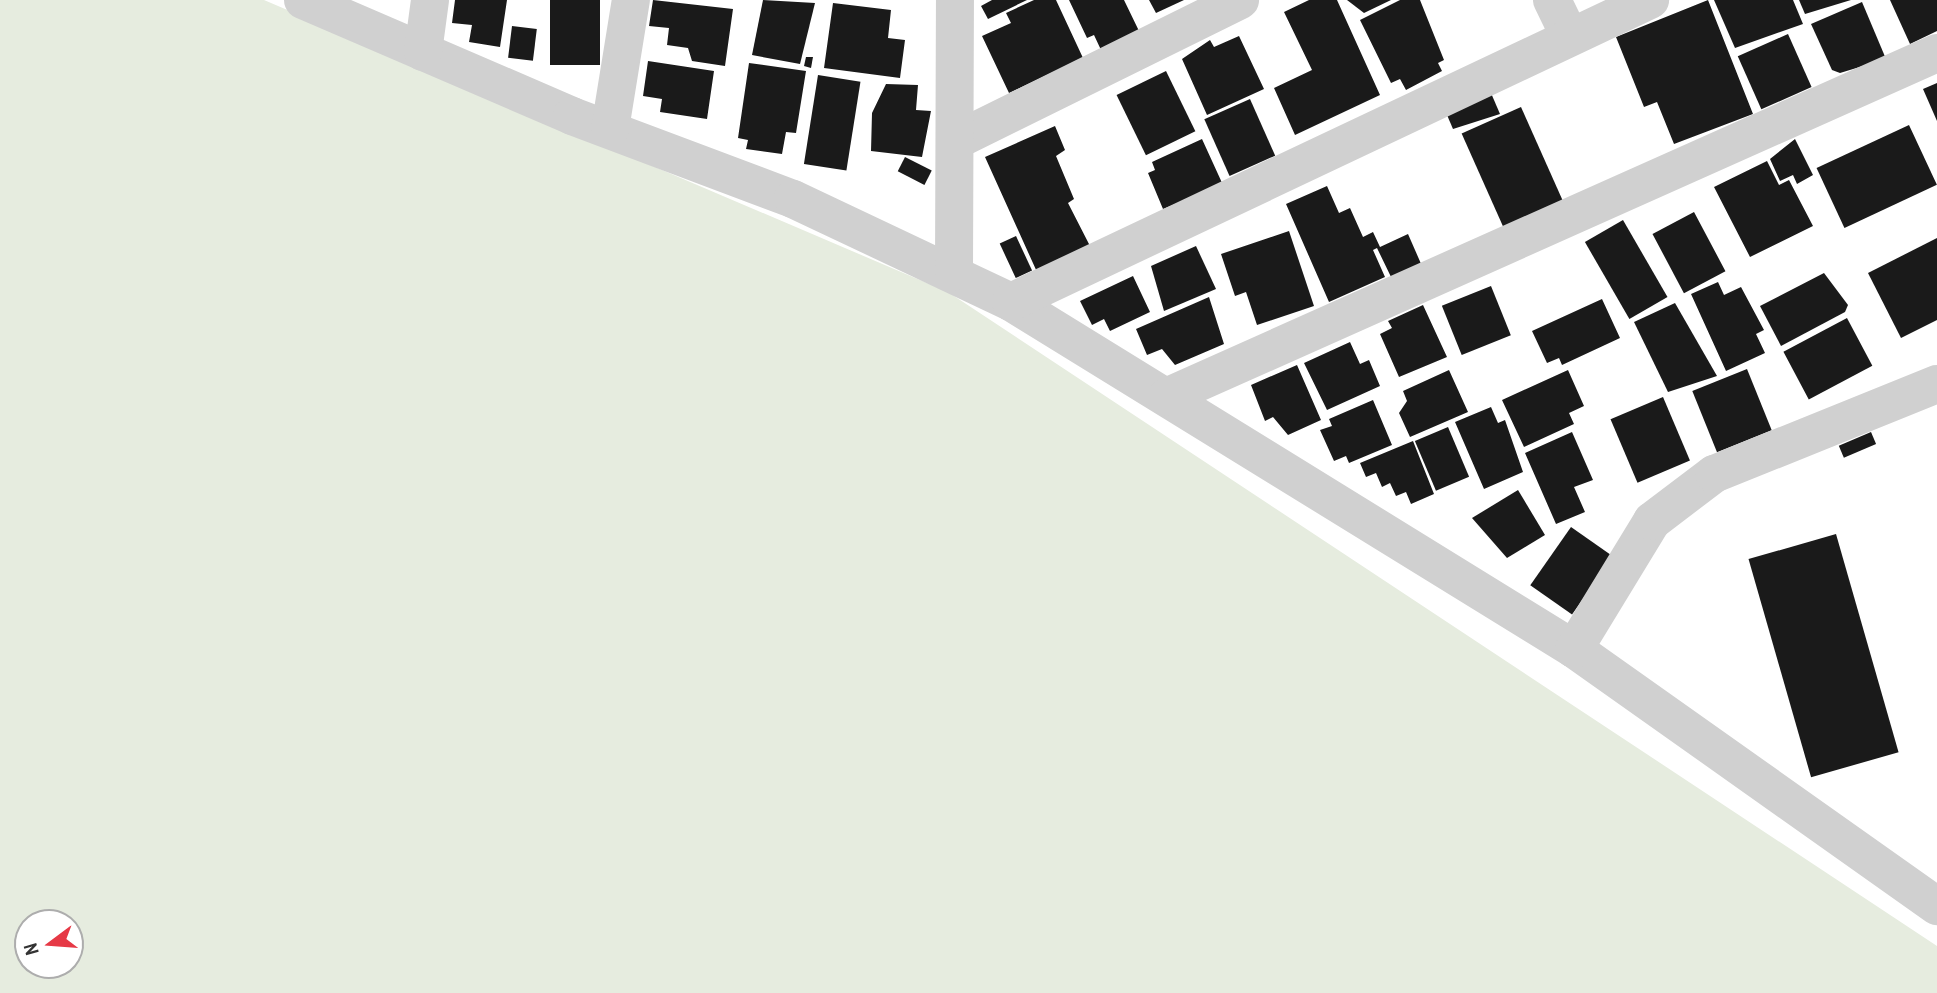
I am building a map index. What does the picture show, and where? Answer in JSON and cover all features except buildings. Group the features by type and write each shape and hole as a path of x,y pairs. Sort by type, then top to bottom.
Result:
{"street":[{"path":"303,0 610,129 793,199 954,272 1011,302 1574,649 1937,906"},
{"path":"423,52 430,0"},
{"path":"610,129 631,0"},
{"path":"954,272 956,0"},
{"path":"955,141 1240,0"},
{"path":"1552,0 1570,37"},
{"path":"1011,302 1650,0"},
{"path":"1166,397 1937,54"},
{"path":"1574,649 1652,521 1714,474 1937,384"}],"shaded area":[{"path":"0,0 264,0 948,292 1937,946 1937,993 0,993"}]}
